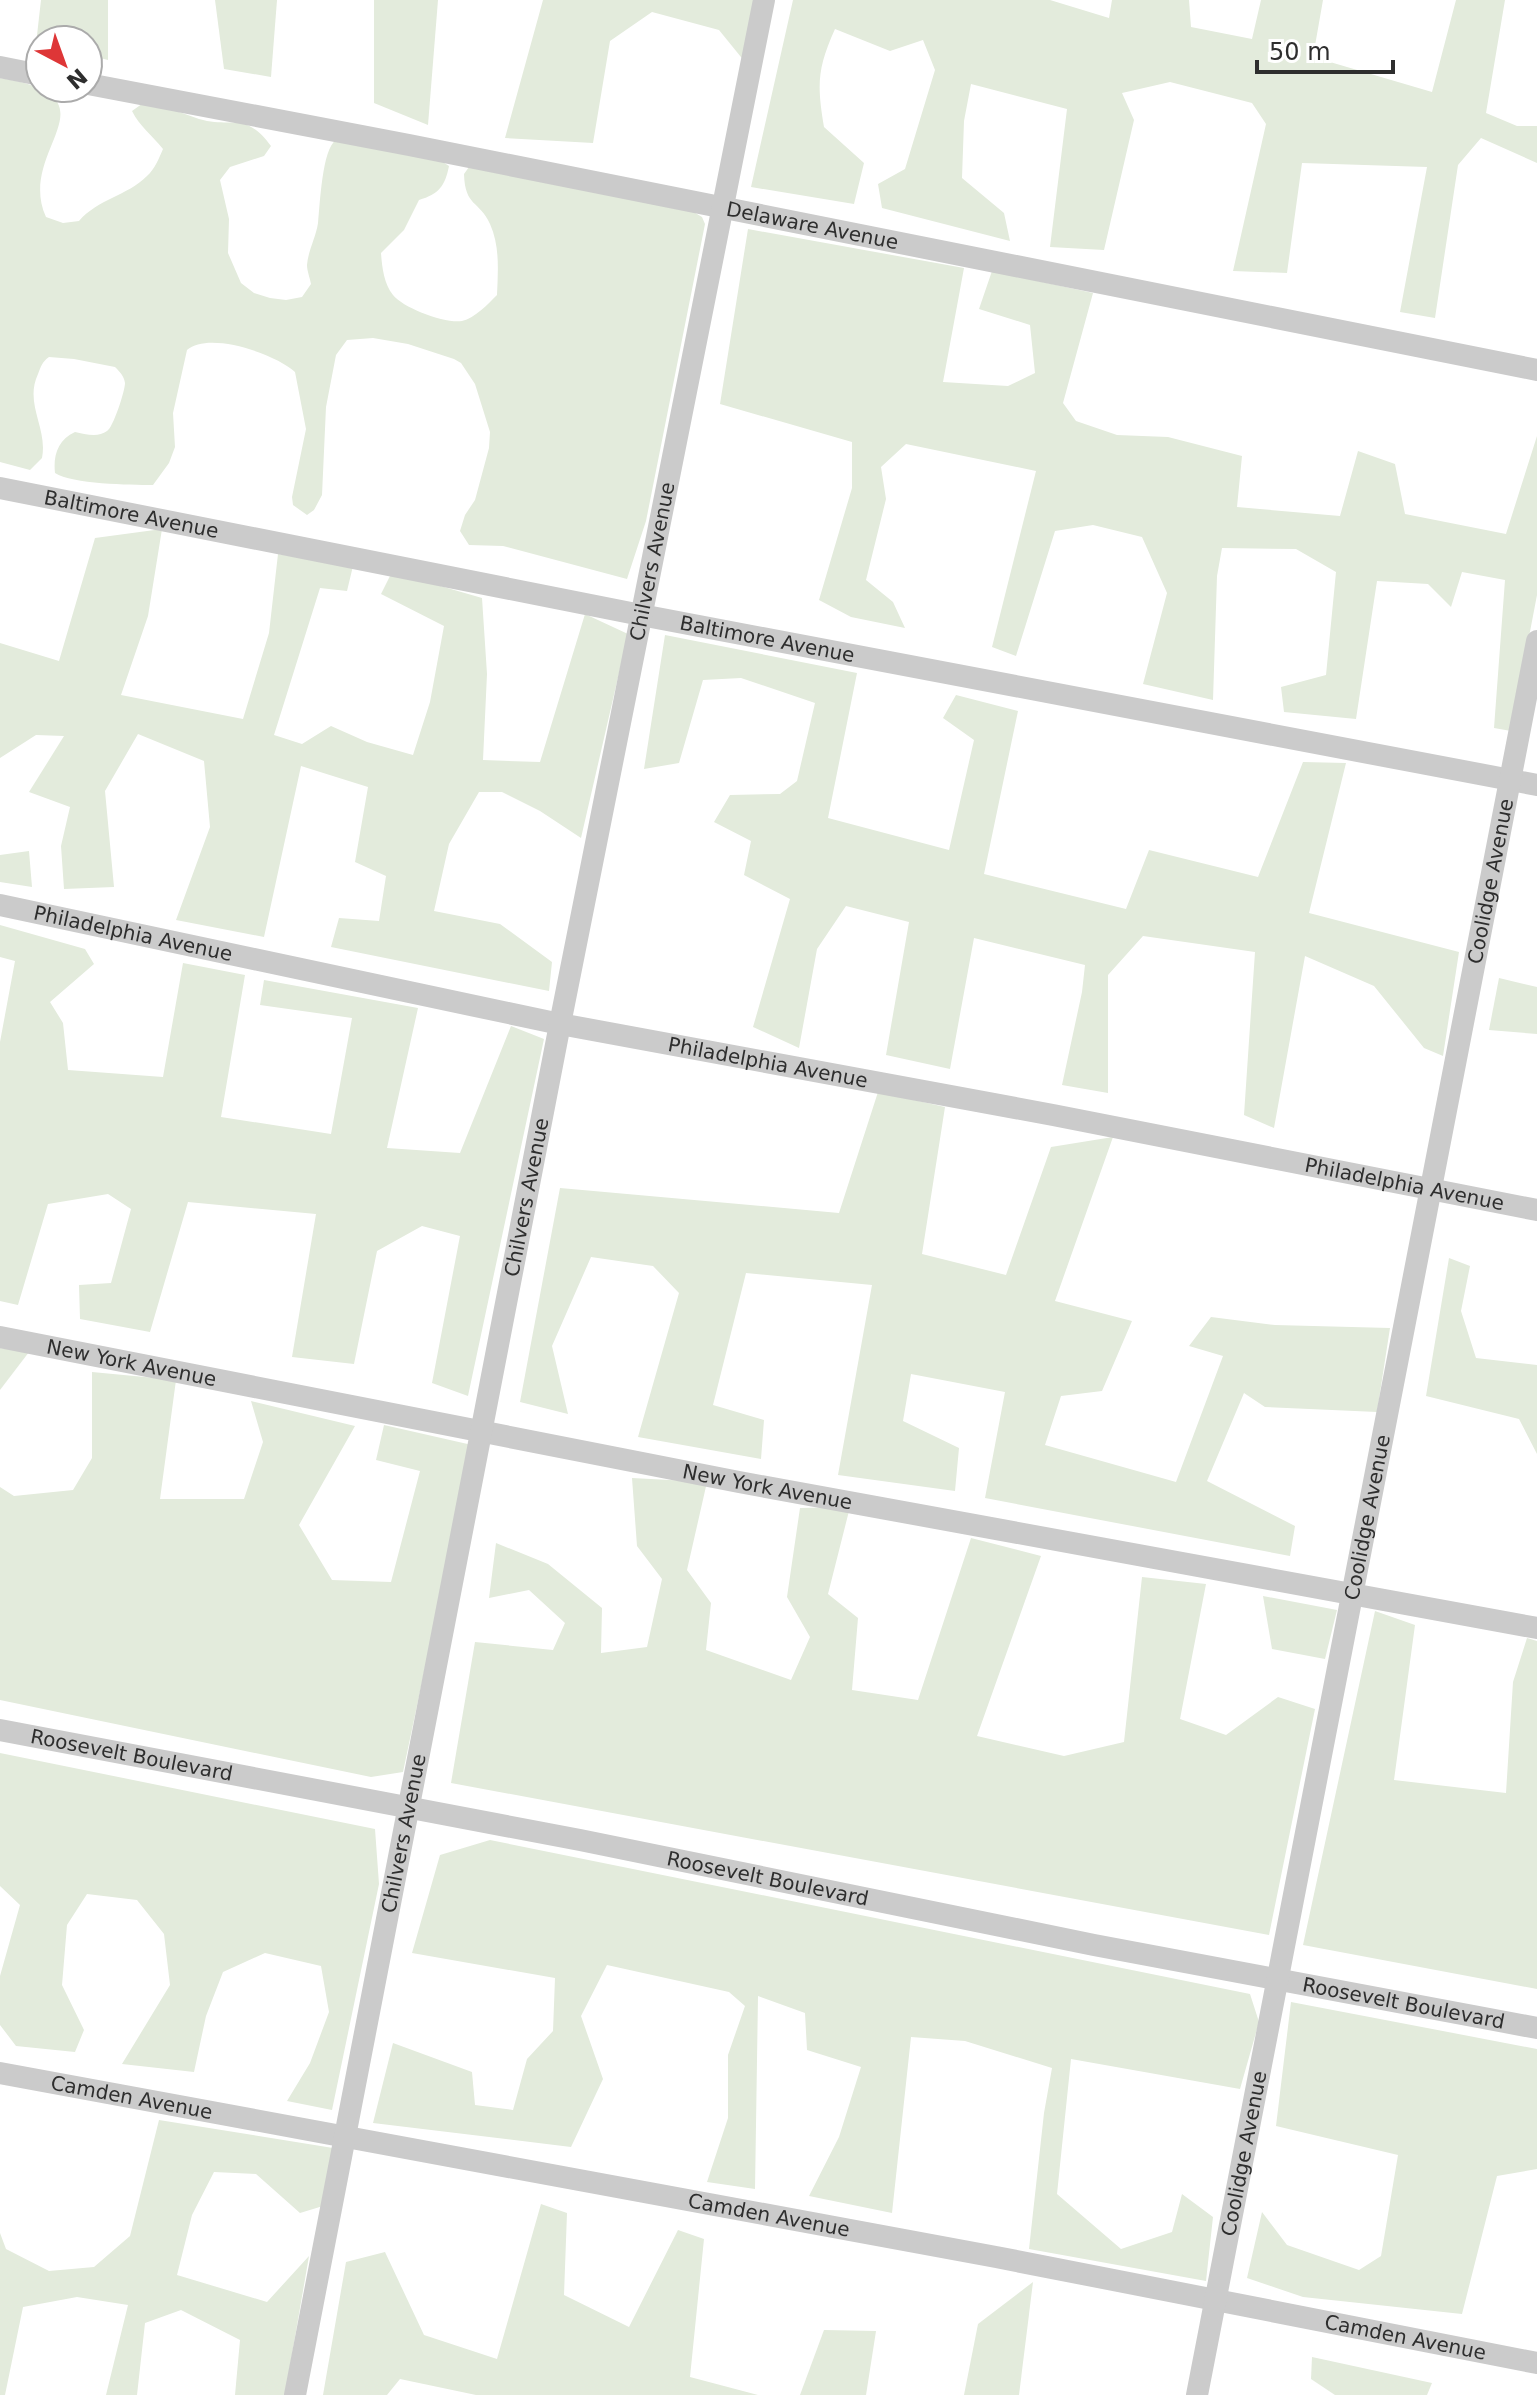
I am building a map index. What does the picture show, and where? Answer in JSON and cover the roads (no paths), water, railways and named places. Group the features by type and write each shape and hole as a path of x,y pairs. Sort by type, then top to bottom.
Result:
{"street":[{"name":"Chilvers Avenue","path":"295,2395 480,1431 764,0"},
{"path":"0,67 24,72"},
{"name":"Delaware Avenue","path":"104,87 1537,370"},
{"name":"Baltimore Avenue","path":"0,488 641,615 1537,785"},
{"name":"Coolidge Avenue","path":"1197,2395 1537,641"},
{"name":"Philadelphia Avenue","path":"0,905 560,1024 1053,1115 1537,1210"},
{"name":"New York Avenue","path":"0,1337 754,1485 1537,1628"},
{"name":"Roosevelt Boulevard","path":"0,1730 580,1840 1277,1980 1537,2028"},
{"name":"Camden Avenue","path":"0,2073 996,2257 1537,2363"}]}
